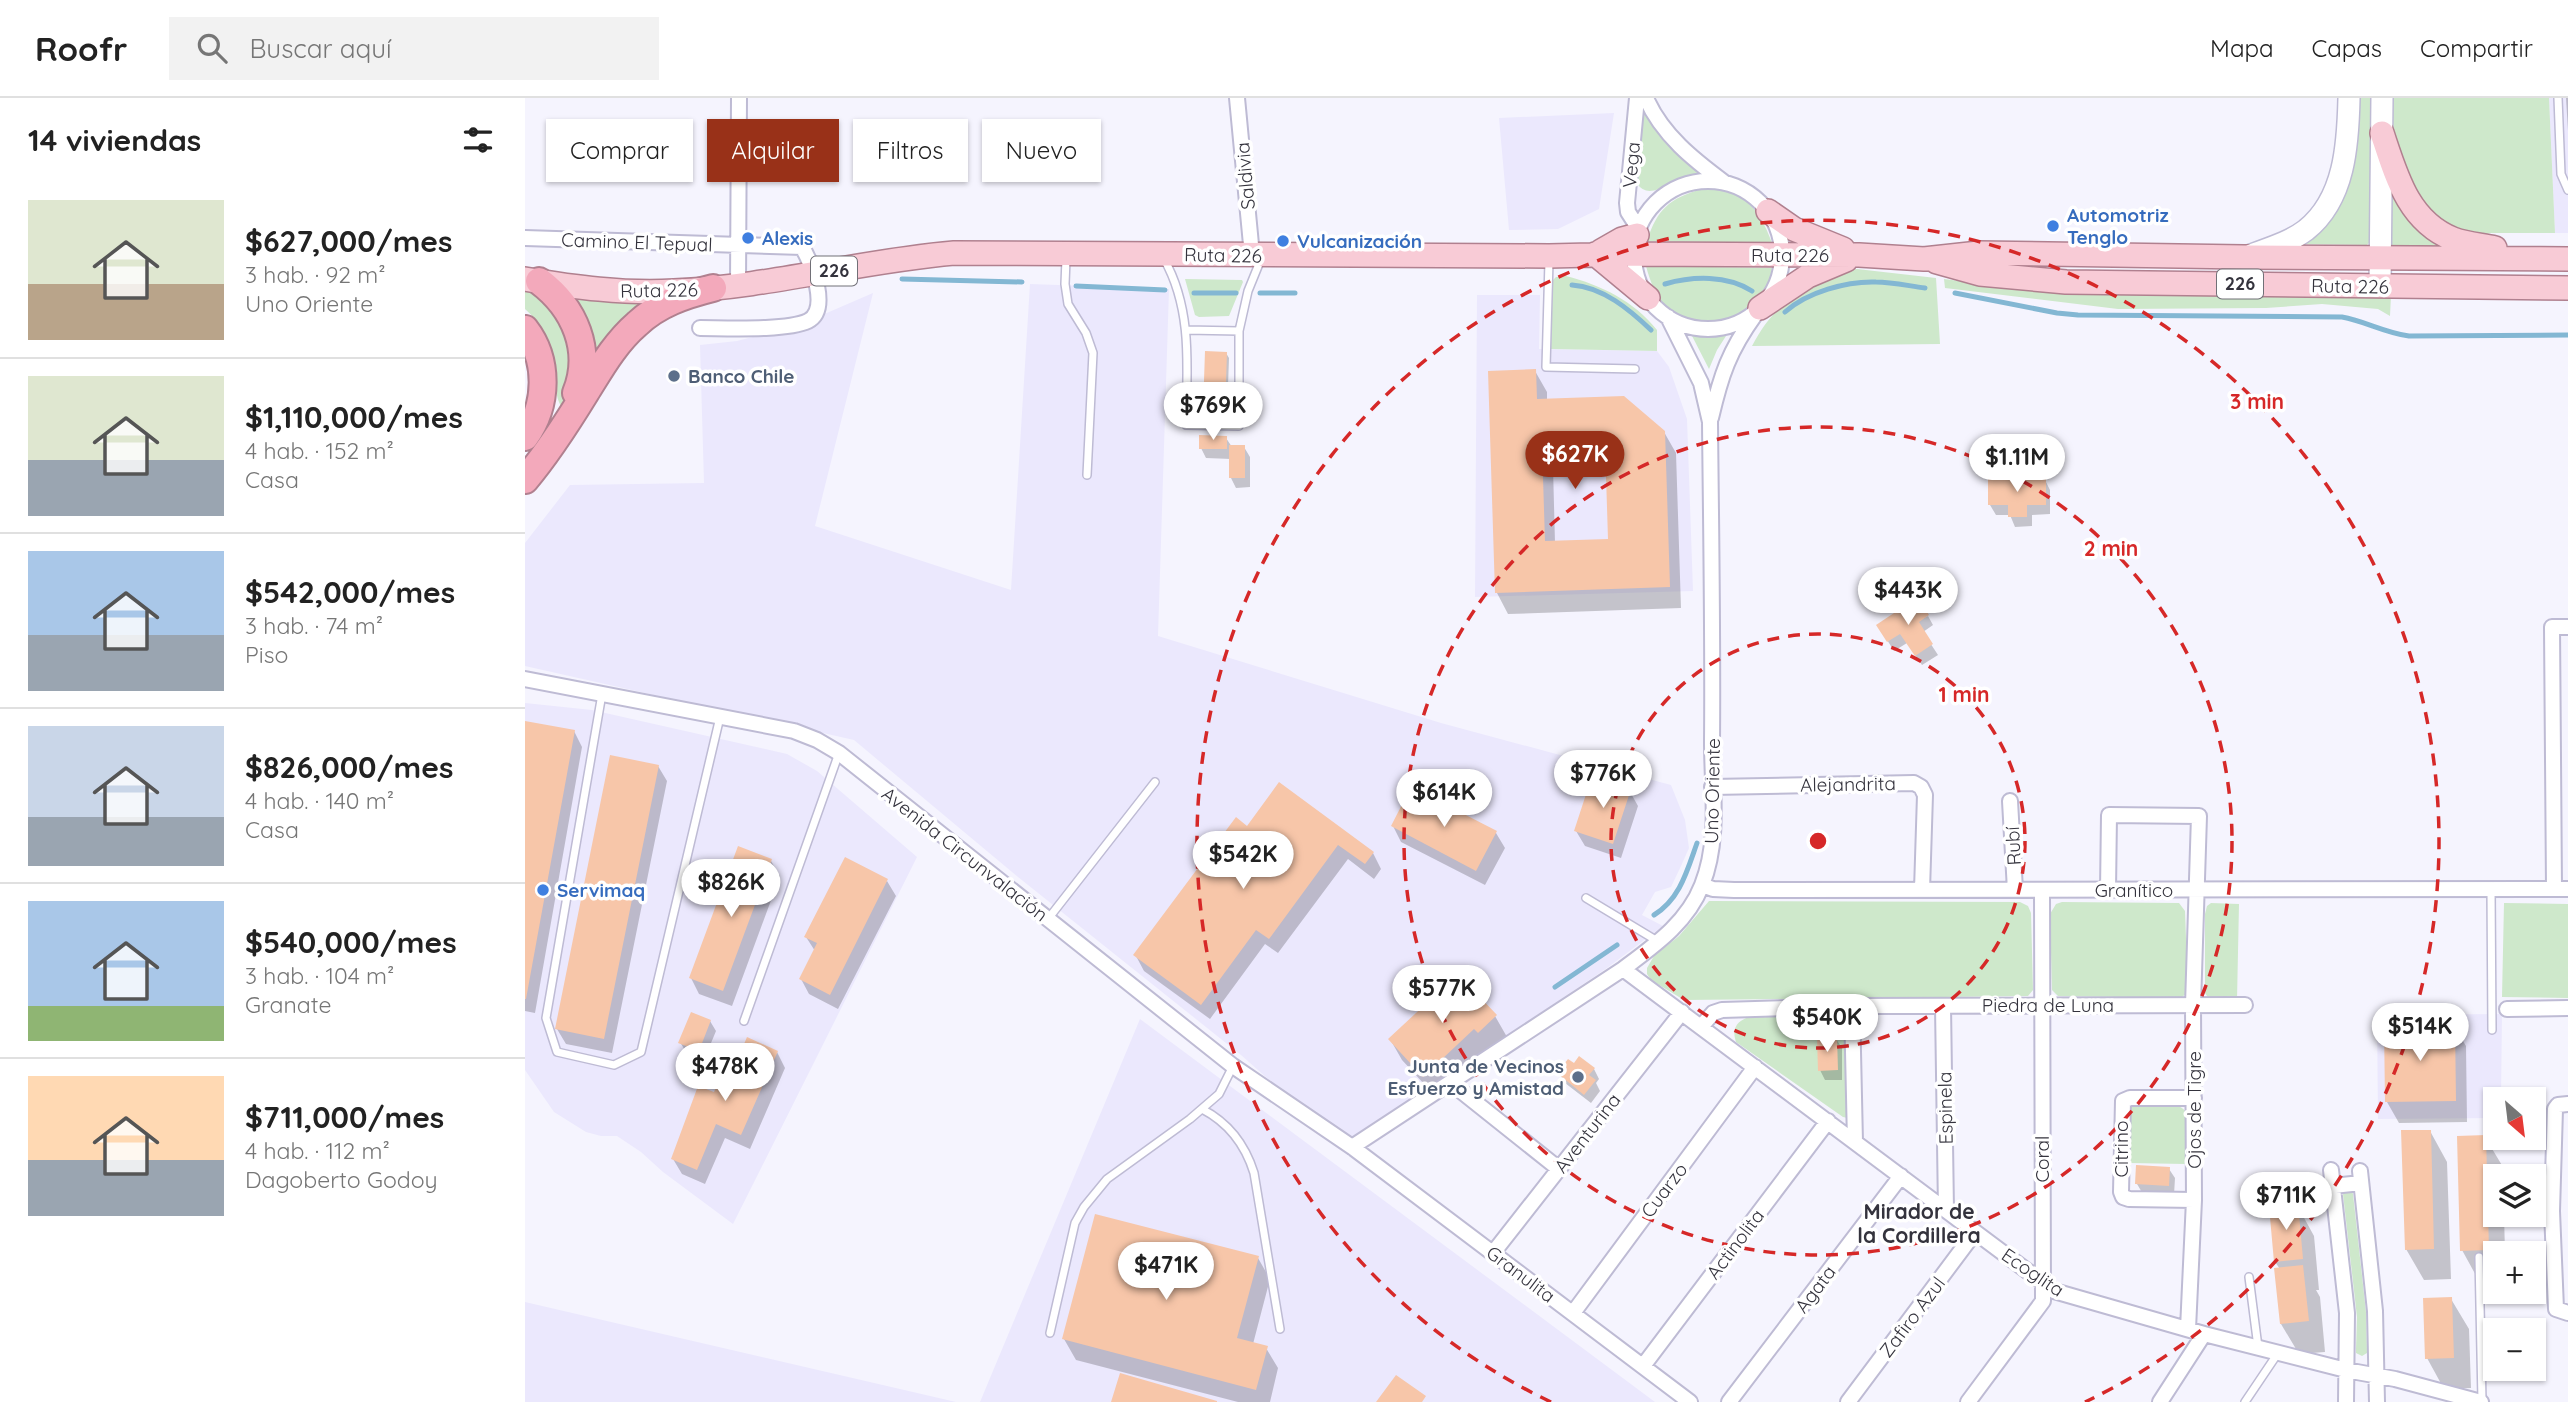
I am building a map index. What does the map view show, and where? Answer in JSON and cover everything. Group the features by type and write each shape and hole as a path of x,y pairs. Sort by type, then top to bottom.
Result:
{"highway":[{"path":"532,280 552,292 568,312 580,337 584,354 582,375 564,428"},
{"path":"525,480 564,428 616,346 637,324 651,313 680,298 726,287"},
{"path":"525,329 540,359 543,381 539,410 525,436"}],"main road":[{"path":"2244,257 2285,242 2307,229 2320,216 2340,177 2346,153 2349,98"},
{"path":"2380,286 2382,98"},
{"path":"2382,133 2406,196 2413,208 2431,226 2466,243 2566,259"},
{"path":"1768,211 1794,229 1859,255"},
{"name":"Ruta 226","path":"532,280 616,291 672,292 815,275 882,261 954,253 1549,256 1595,254 1637,239 1782,255 1859,255 1924,259 1979,253 2566,259"},
{"path":"1595,254 1648,298"},
{"path":"1760,308 1808,275 1859,255"},
{"name":"Ruta 226","path":"1924,259 1980,274 2032,281 2568,288"}],"street":[{"path":"726,287 737,246 739,98"},
{"name":"Saldivia","path":"1237,98 1258,255"},
{"name":"Vega","path":"1637,98 1627,203 1637,239 1640,285 1648,298"},
{"name":"Vega","path":"1646,98 1662,126 1674,140 1726,184"},
{"path":"1637,239 1650,210 1665,195 1684,186 1705,181 1726,184 1756,199 1768,211 1779,232 1782,255"},
{"name":"Camino El Tepual","path":"525,238 802,247 815,275"},
{"name":"Uno Oriente","path":"1352,1147 1623,969 1659,942 1683,919 1702,885 1712,841 1714,686 1710,422 1721,374 1731,352 1772,292 1780,274 1782,255"},
{"path":"700,328 782,326 809,321 817,313 818,307 815,275"},
{"path":"1648,298 1668,317 1683,325 1716,329 1747,318 1760,308"},
{"name":"Uno Oriente","path":"1668,317 1697,374 1710,422"},
{"path":"2561,889 2552,627 2568,627"},
{"name":"Avenida Circunvalación","path":"525,679 794,731 839,753 1233,1066 1352,1147"},
{"name":"Alejandrita","path":"1712,787 1914,782 1921,787 1925,795 1922,890"},
{"name":"Rubí","path":"2010,801 2015,890"},
{"name":"Ojos de Tigre","path":"2109,890 2109,815 2199,816 2193,1005 2194,1200 2188,1329"},
{"name":"Granítico","path":"1702,885 1713,889 1734,890 2561,889"},
{"name":"Coral","path":"1968,1402 2042,1305 2042,890"},
{"name":"Ecoglita","path":"1623,969 2043,1283 2067,1296 2204,1334 2346,1370 2377,1374 2481,1402"},
{"name":"Piedra de Luna","path":"1701,1027 1718,1010 1852,1006 2245,1005"},
{"path":"1852,1006 1855,1142"},
{"name":"Espinela","path":"1943,1006 1946,1210"},
{"path":"2507,1009 2568,1008"},
{"name":"Aventurina","path":"1493,1253 1682,1012"},
{"name":"Cuarzo","path":"1573,1313 1755,1067"},
{"path":"1451,1083 1559,1169"},
{"name":"Citrino","path":"2194,1098 2130,1098 2123,1101 2121,1192 2123,1197 2129,1199 2194,1200"},
{"path":"2568,1104 2557,1105 2555,1109 2552,1211 2556,1309 2568,1313"},
{"name":"Actinolita","path":"1643,1366 1828,1121"},
{"name":"Granulita","path":"1352,1147 1691,1402"},
{"path":"2331,1170 2347,1313 2346,1402"},
{"name":"Agata","path":"1729,1402 1901,1176"},
{"path":"2333,1186 2361,1177 2375,1317 2377,1402"},
{"name":"Zafiro Azul","path":"1848,1402 1975,1232"},
{"path":"2160,1402 2204,1334"}],"lane":[{"path":"2558,98 2561,174 2568,190"},
{"path":"1066,253 1065,284 1068,304 1086,333 1093,353 1087,475"},
{"path":"1162,254 1178,293 1187,330 1186,425 1239,426 1239,331 1258,255"},
{"path":"1549,256 1546,367 1635,369"},
{"path":"1187,330 1239,331"},
{"path":"602,694 546,1018 557,1052 614,1065 641,1052 720,717"},
{"path":"744,1021 839,753"},
{"path":"1048,919 1155,782"},
{"path":"2491,889 2492,1030"},
{"path":"1586,898 1659,942"},
{"path":"1050,1333 1075,1223 1084,1207 1118,1170 1219,1094 1233,1066"},
{"path":"1202,1109 1224,1123 1249,1157 1280,1329"},
{"path":"2251,1193 2333,1186"},
{"path":"2479,1257 2481,1402"},
{"path":"2249,1277 2258,1347"},
{"path":"2245,1402 2278,1352"}],"shaded area":[{"path":"2549,98 2568,98 2568,233 2555,233"},
{"path":"1614,113 1599,209 1558,229 1509,230 1499,118"},
{"path":"1030,284 1169,289 1158,636 1441,723 1671,785 1685,820 1689,848 1681,866 1671,887 1655,892 1642,915 1663,926 1607,968 1344,1146 1241,1055 1018,877 854,740 525,666 525,543 570,485 704,483 700,345 737,341 799,325 873,293 815,526 1011,590"},
{"path":"1477,295 1540,295 1539,349 1657,351 1669,367 1687,419 1693,591 1475,597"},
{"path":"525,703 592,710 787,754 817,771 917,857 733,1224 617,1136 586,1132 554,1112 525,1070"},
{"path":"2502,1014 2501,1087 2483,1087 2483,1118 2378,1119 2377,1015"},
{"path":"1140,1019 1655,1402 980,1402"},
{"path":"525,1302 956,1402 525,1402"}],"green space":[{"path":"2357,98 2372,98 2369,243 2297,244 2317,228"},
{"path":"2389,98 2549,98 2555,233 2491,233 2474,236 2425,215 2390,141"},
{"path":"1643,105 1703,175 1688,176 1653,191 1641,188 1636,182"},
{"path":"2389,169 2456,247 2390,245"},
{"path":"1702,189 1728,192 1747,203 1761,219 1772,243 1647,241 1655,221 1666,206 1681,196"},
{"path":"1646,266 1772,268 1759,300 1747,311 1716,322 1700,322 1683,318 1664,305 1657,295"},
{"path":"1857,269 1936,278 1940,344 1752,346 1766,323 1792,298 1825,279"},
{"path":"1566,276 1604,289 1638,311 1657,330 1657,351 1551,349 1552,281 1556,277"},
{"path":"1185,279 1243,282 1229,316 1199,317 1195,315"},
{"path":"1944,279 1998,286 2391,295 2390,316 2378,309 2322,304 2266,308 2118,309 1945,288"},
{"path":"525,289 535,292 568,328 575,383 563,408 557,394 551,350 541,328 525,309"},
{"path":"566,297 608,302 654,303 597,366"},
{"path":"1690,332 1702,336 1726,336 1709,369"},
{"path":"1709,901 2020,902 2028,906 2031,913 2033,990 2028,996 1684,1000 1651,980 1647,968 1654,956 1679,936"},
{"path":"2179,903 2185,911 2188,993 2180,998 2058,996 2052,990 2050,914 2056,904"},
{"path":"2211,903 2239,904 2237,1000 2209,999 2205,993 2205,914"},
{"path":"2504,903 2568,904 2568,998 2502,997"},
{"path":"1752,1016 1844,1016 1847,1021 1848,1118 1736,1042 1735,1028"},
{"path":"2135,1104 2170,1104 2186,1112 2185,1164 2129,1163 2128,1108"},
{"path":"2352,1191 2353,1194 2366,1312 2367,1353 2362,1356 2356,1353 2357,1317 2343,1194"}],"building":[{"path":"1205,351 1227,352 1225,411 1203,410"},
{"path":"1536,369 1537,399 1624,396 1665,431 1670,587 1495,593 1488,371","holes":["1605,444 1608,539 1545,541 1542,446"]},
{"path":"1199,435 1227,436 1227,449 1199,449"},
{"path":"1229,445 1245,445 1245,478 1229,478"},
{"path":"1988,478 2046,478 2046,505 2027,505 2027,517 2008,517 2008,505 1988,505"},
{"path":"1918,597 1929,615 1919,622 1933,644 1915,656 1900,634 1887,642 1876,625"},
{"path":"525,721 575,730 526,999 525,999"},
{"path":"610,755 659,765 604,1039 555,1029"},
{"path":"1592,776 1631,789 1613,844 1574,831"},
{"path":"1279,782 1374,852 1365,864 1338,845 1269,939 1256,930 1201,1005 1133,955 1236,817 1247,826"},
{"path":"1411,787 1497,831 1476,871 1391,826"},
{"path":"738,846 772,859 723,991 689,978"},
{"path":"845,857 888,879 830,995 799,979 817,943 804,937"},
{"path":"1458,974 1497,1015 1478,1033 1474,1029 1423,1077 1388,1039"},
{"path":"691,1012 711,1020 699,1051 678,1043"},
{"path":"2455,1024 2456,1101 2385,1102 2384,1025"},
{"path":"747,1037 778,1051 741,1135 716,1124 697,1170 671,1159 698,1086 714,1092 719,1080 727,1084"},
{"path":"1817,1037 1837,1037 1838,1070 1818,1071"},
{"name":"Junta de Vecinos Esfuerzo y Amistad","path":"1579,1056 1595,1068 1589,1075 1596,1080 1584,1095 1557,1073 1568,1059 1574,1063"},
{"path":"2401,1130 2431,1130 2434,1249 2405,1250"},
{"path":"2483,1135 2487,1164 2483,1164 2483,1227 2488,1227 2489,1241 2483,1241 2483,1250 2460,1251 2457,1136"},
{"path":"2136,1165 2170,1167 2169,1186 2135,1184"},
{"path":"2298,1203 2303,1259 2274,1262 2269,1206"},
{"path":"1095,1214 1259,1256 1237,1338 1268,1346 1256,1390 1062,1339"},
{"path":"2303,1265 2309,1321 2280,1324 2274,1268"},
{"path":"2452,1297 2454,1358 2425,1359 2423,1298"},
{"path":"1120,1373 1217,1401 1217,1402 1111,1402"},
{"path":"1396,1375 1426,1396 1422,1402 1376,1402"}],"waterway":[{"path":"902,279 1022,282"},
{"path":"1665,284 1687,279 1710,279 1732,282 1752,291"},
{"path":"1785,312 1816,293 1853,283 1882,282 1925,288"},
{"path":"1572,285 1605,295 1651,330"},
{"path":"1076,286 1165,290"},
{"path":"1194,293 1236,293"},
{"path":"1260,293 1295,293"},
{"path":"1955,293 2078,315 2342,317 2409,336 2568,335"},
{"path":"1654,915 1676,893 1697,843"},
{"path":"1555,987 1617,945"}],"place":[{"name":"Automotriz Tenglo","path":"2053,226"},
{"name":"Alexis","path":"748,238"},
{"name":"Vulcanización","path":"1283,241"},
{"name":"Banco Chile","path":"674,376"},
{"name":"Servimaq","path":"543,890"},
{"name":"Junta de Vecinos Esfuerzo y Amistad","path":"1578,1077"}],"district":[{"name":"Mirador de la Cordillera","path":"1919,1224"}]}
